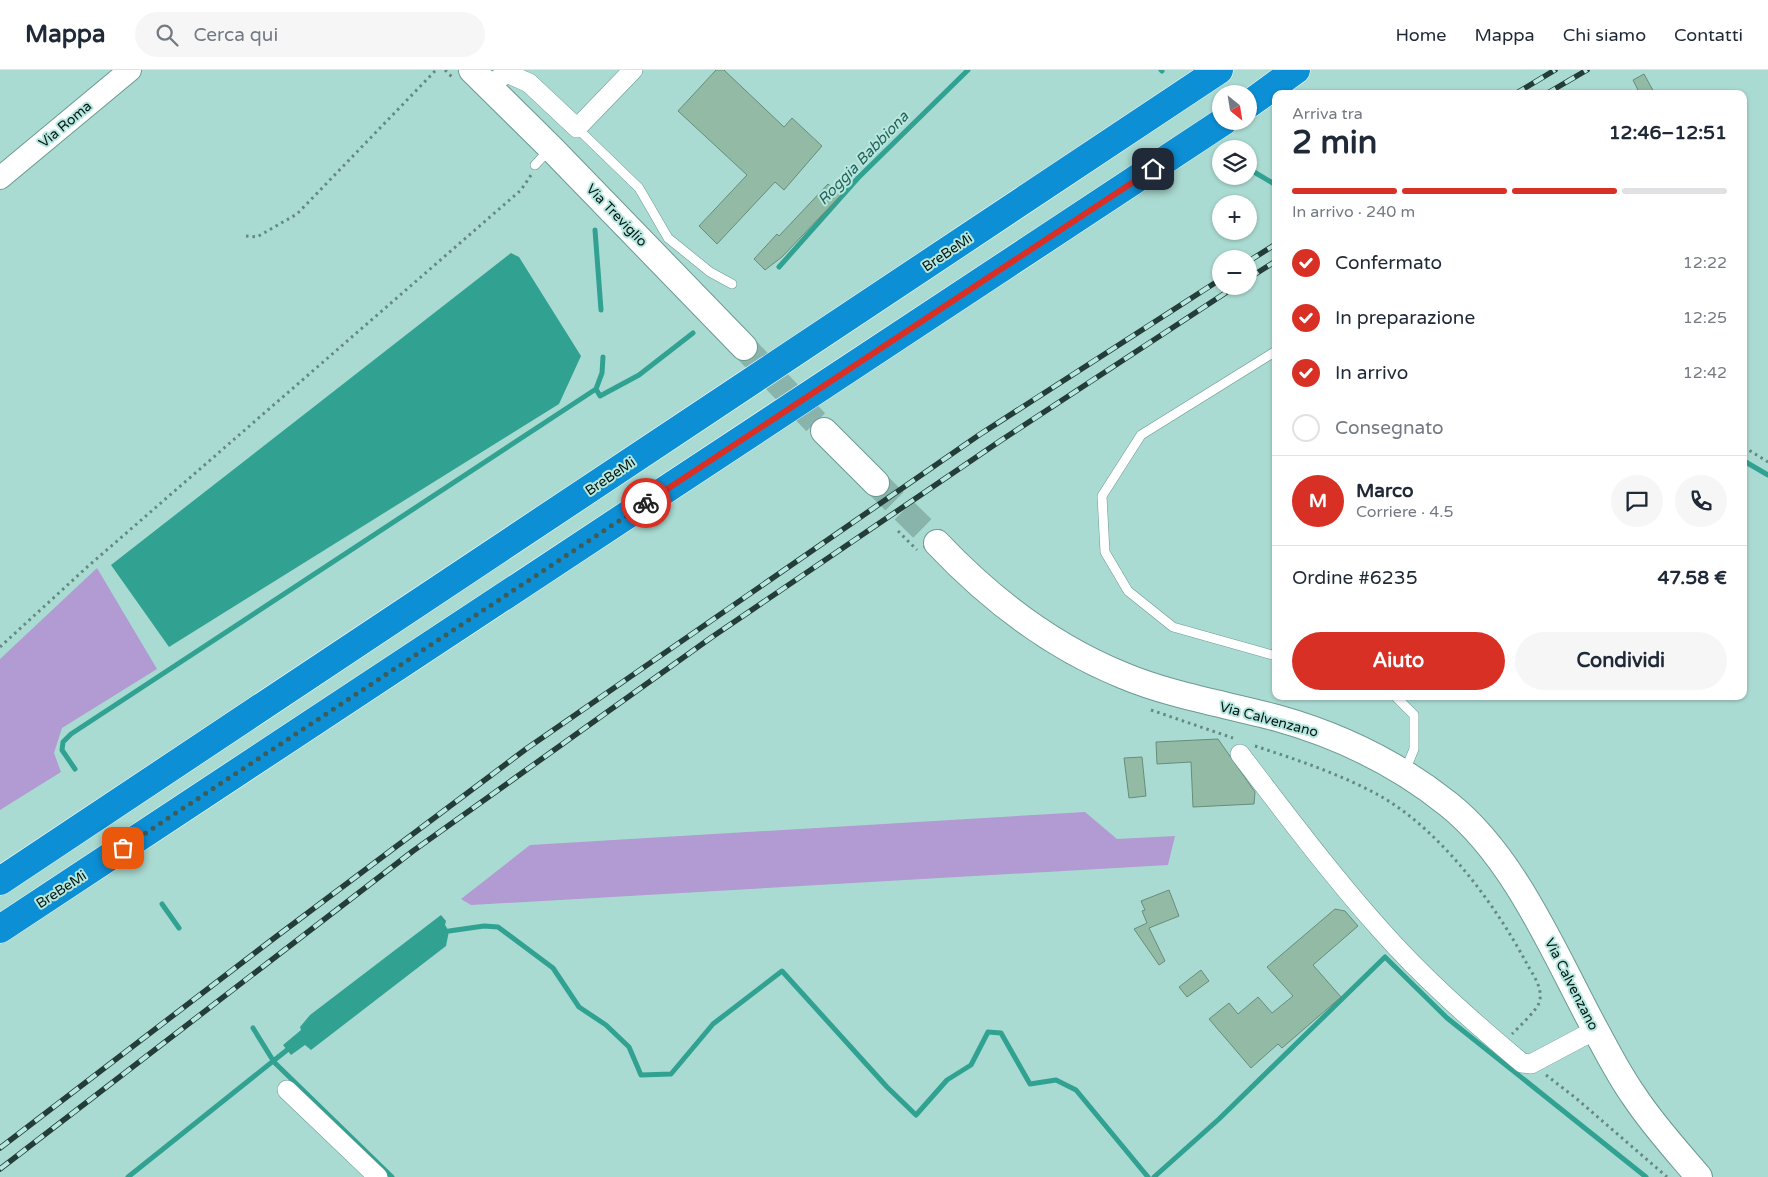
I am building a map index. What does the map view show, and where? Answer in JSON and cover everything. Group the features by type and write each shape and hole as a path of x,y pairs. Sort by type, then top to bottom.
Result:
{"highway":[{"name":"BreBeMi","path":"0,881 1219,70"},
{"path":"1258,97 1296,70"},
{"name":"BreBeMi","path":"0,929 1212,129"}],"main road":[{"name":"Via Treviglio","path":"480,78 543,156 744,347"},
{"path":"824,431 876,483"},
{"name":"Via Calvenzano","path":"937,543 964,571 1032,626 1064,646 1122,675 1204,702 1277,718 1333,737 1404,774 1449,805 1493,853 1541,925 1595,1030 1634,1096 1699,1177"}],"street":[{"name":"Via Roma","path":"0,178 130,70"},
{"path":"577,128 633,70"},
{"name":"Via Treviglio","path":"480,78 507,72 529,83 577,128"},
{"path":"1240,754 1344,886 1392,942 1467,1016 1522,1063 1531,1064 1595,1030"},
{"path":"287,1090 378,1177"}],"lane":[{"path":"577,128 639,188 668,238 710,272 732,284"},
{"path":"1272,353 1141,436 1102,496 1105,552 1128,591 1173,627 1272,655"},
{"path":"1399,700 1414,715 1414,749 1404,774"}],"path":[{"path":"246,236 257,237 297,214 436,70"},
{"path":"0,646 521,190 543,156"},
{"path":"1747,449 1768,462"},
{"path":"1531,1064 1577,1099 1667,1177"}],"shaded area":[{"path":"511,253 519,257 581,356 559,404 169,647 111,565"},
{"path":"97,568 157,669 62,728 54,753 61,772 0,810 0,659"},
{"path":"1085,812 1117,839 1175,836 1168,865 471,905 461,899 530,845"},
{"path":"441,915 446,921 445,925 449,931 446,946 311,1050 305,1045 291,1055 283,1045 301,1030 300,1027 310,1015"}],"building":[{"path":"716,70 724,70 784,127 792,118 822,146 784,190 775,182 717,244 699,226 747,175 678,111"},
{"path":"1644,74 1653,90 1638,90 1633,80"},
{"path":"828,184 841,195 782,257 765,270 754,259 777,234 779,236"},
{"path":"1218,739 1255,792 1254,804 1193,807 1191,762 1157,764 1156,742"},
{"path":"1142,757 1146,796 1129,798 1124,758"},
{"path":"1169,890 1179,916 1149,928 1165,961 1159,965 1134,929 1147,923 1142,911 1145,910 1141,901"},
{"path":"1335,909 1345,911 1358,926 1313,965 1341,997 1282,1048 1278,1044 1251,1068 1209,1019 1229,1003 1238,1014 1258,997 1272,1013 1293,996 1267,967"},
{"path":"1201,970 1209,981 1187,997 1179,987"}],"waterway":[{"name":"Roggia Babbiona","path":"779,267 858,178 968,70"},
{"path":"1257,174 1272,183"},
{"path":"595,230 601,310"},
{"name":"Roggia Babbiona","path":"596,389 600,396 639,375 693,333"},
{"path":"75,769 62,750 63,742 71,734 596,389 602,373 603,357"},
{"path":"1747,463 1768,475"},
{"path":"162,904 179,928"},
{"path":"449,931 484,926 498,927 553,968 579,1007 606,1025 629,1047 641,1075 671,1074 713,1024 782,971 887,1087 916,1115 947,1080 971,1065 988,1032 1001,1033 1030,1084 1056,1080 1076,1090 1148,1177"},
{"path":"1154,1177 1219,1119 1385,957 1447,1018 1646,1177"},
{"path":"253,1028 274,1062 392,1177"},
{"path":"128,1177 287,1050"}],"tunnel":[{"path":"744,347 824,431"},
{"path":"876,483 937,543"}],"railway":[{"path":"1522,90 1555,70"},
{"path":"1553,90 1587,70"},
{"path":"1257,256 1272,247"},
{"path":"1257,273 1272,264"},
{"path":"0,1148 269,942 526,749 979,435 1212,285"},
{"path":"0,1169 413,851 712,637 1000,441 1222,295"}],"way so far":[{"path":"123,848 646,503"}],"route":[{"path":"646,503 1153,169"}]}
